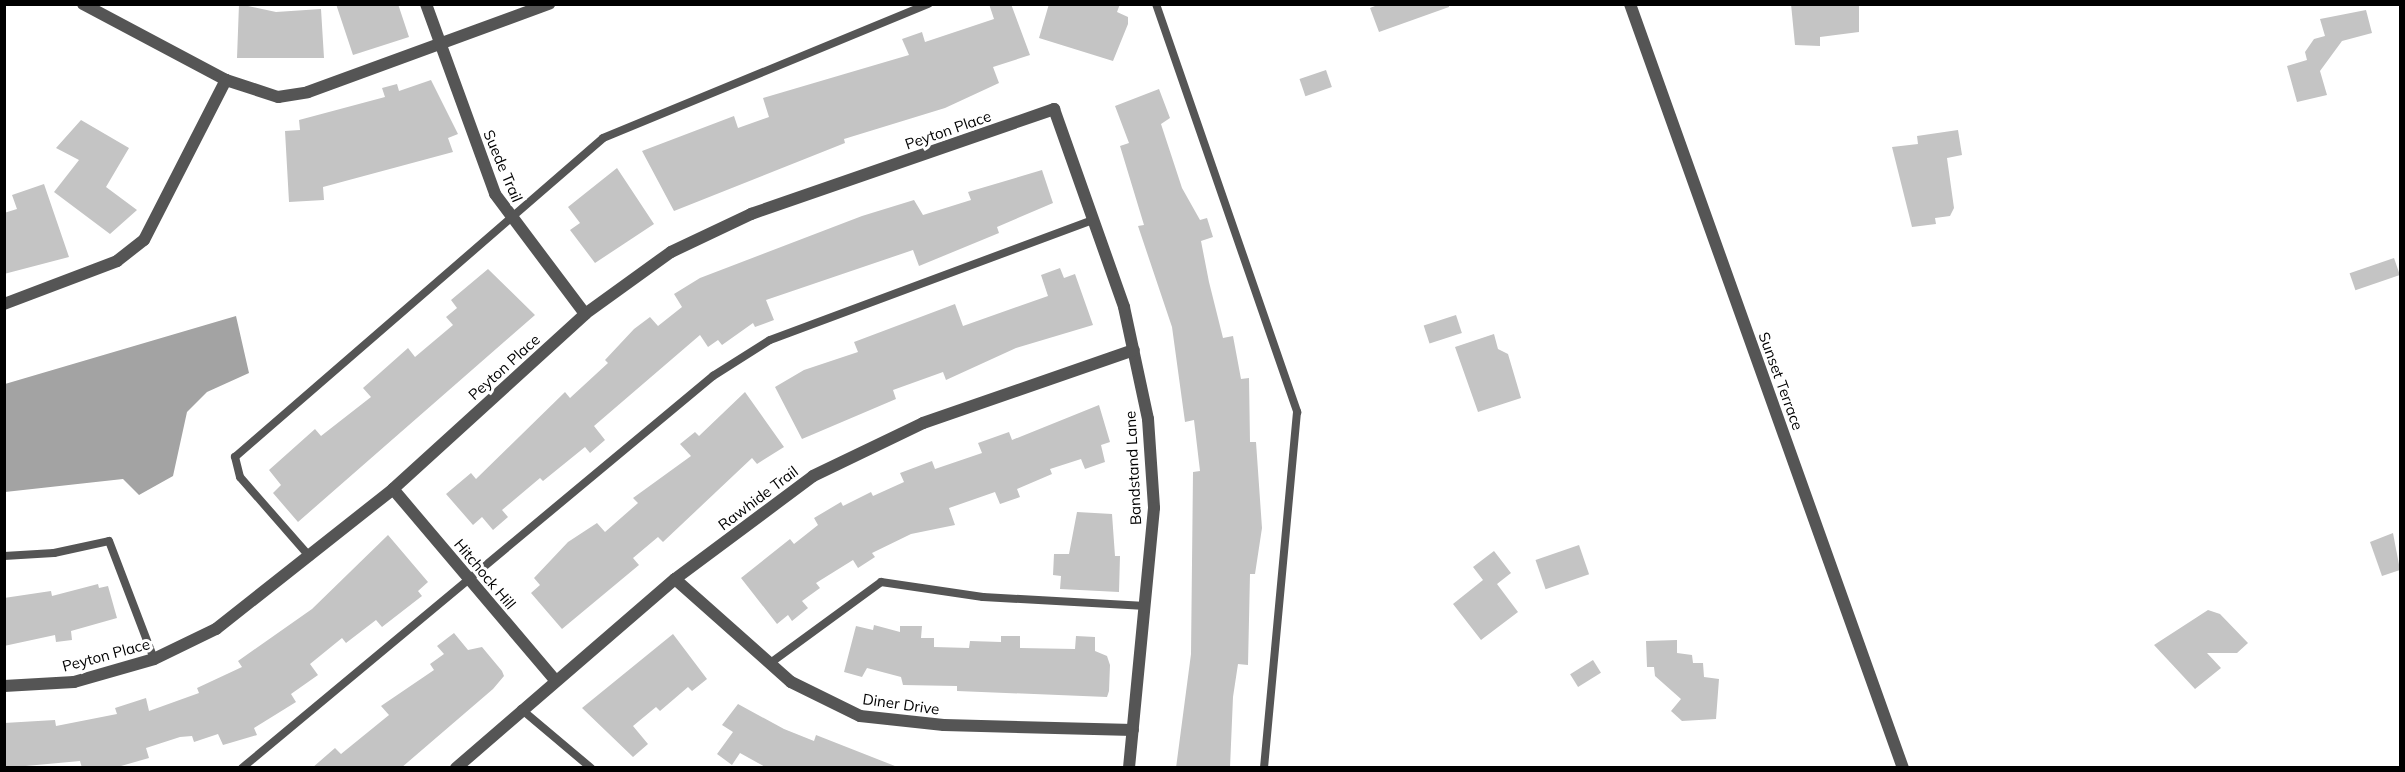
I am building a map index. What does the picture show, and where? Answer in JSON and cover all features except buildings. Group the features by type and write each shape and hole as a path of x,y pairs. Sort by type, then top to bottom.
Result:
{"street":[{"path":"83,4 226,80 288,95 440,45 549,4"},
{"name":"Suede Trail","path":"426,4 495,194 511,221 585,314"},
{"name":"Sunset Terrace","path":"1630,4 1904,768"},
{"path":"4,304 117,261 144,240 226,80"},
{"name":"Bandstand Lane","path":"1054,109 1093,220 1134,350 1148,419 1154,508 1129,768"},
{"name":"Peyton Place","path":"4,686 74,682 154,659 216,629 310,557 393,489 585,314 670,252 751,214 1054,109"},
{"name":"Rawhide Trail","path":"456,768 554,679 675,579 813,476 869,445 1134,350"},
{"name":"Hitchock Hill","path":"393,489 554,679"},
{"name":"Diner Drive","path":"675,579 791,682 861,716 944,725 1133,730"}],"lane":[{"path":"310,557 240,477 235,457 511,221 603,138 928,4"},
{"path":"1156,4 1297,412 1264,768"},
{"path":"242,768 471,580 713,376 770,340 1093,220"},
{"path":"4,556 54,553 109,541 154,659"},
{"path":"769,664 881,582 983,597 1146,606"},
{"path":"521,709 591,768"}],"shaded area":[{"path":"236,316 249,373 207,392 187,412 173,476 139,495 123,479 5,492 5,384"}]}
